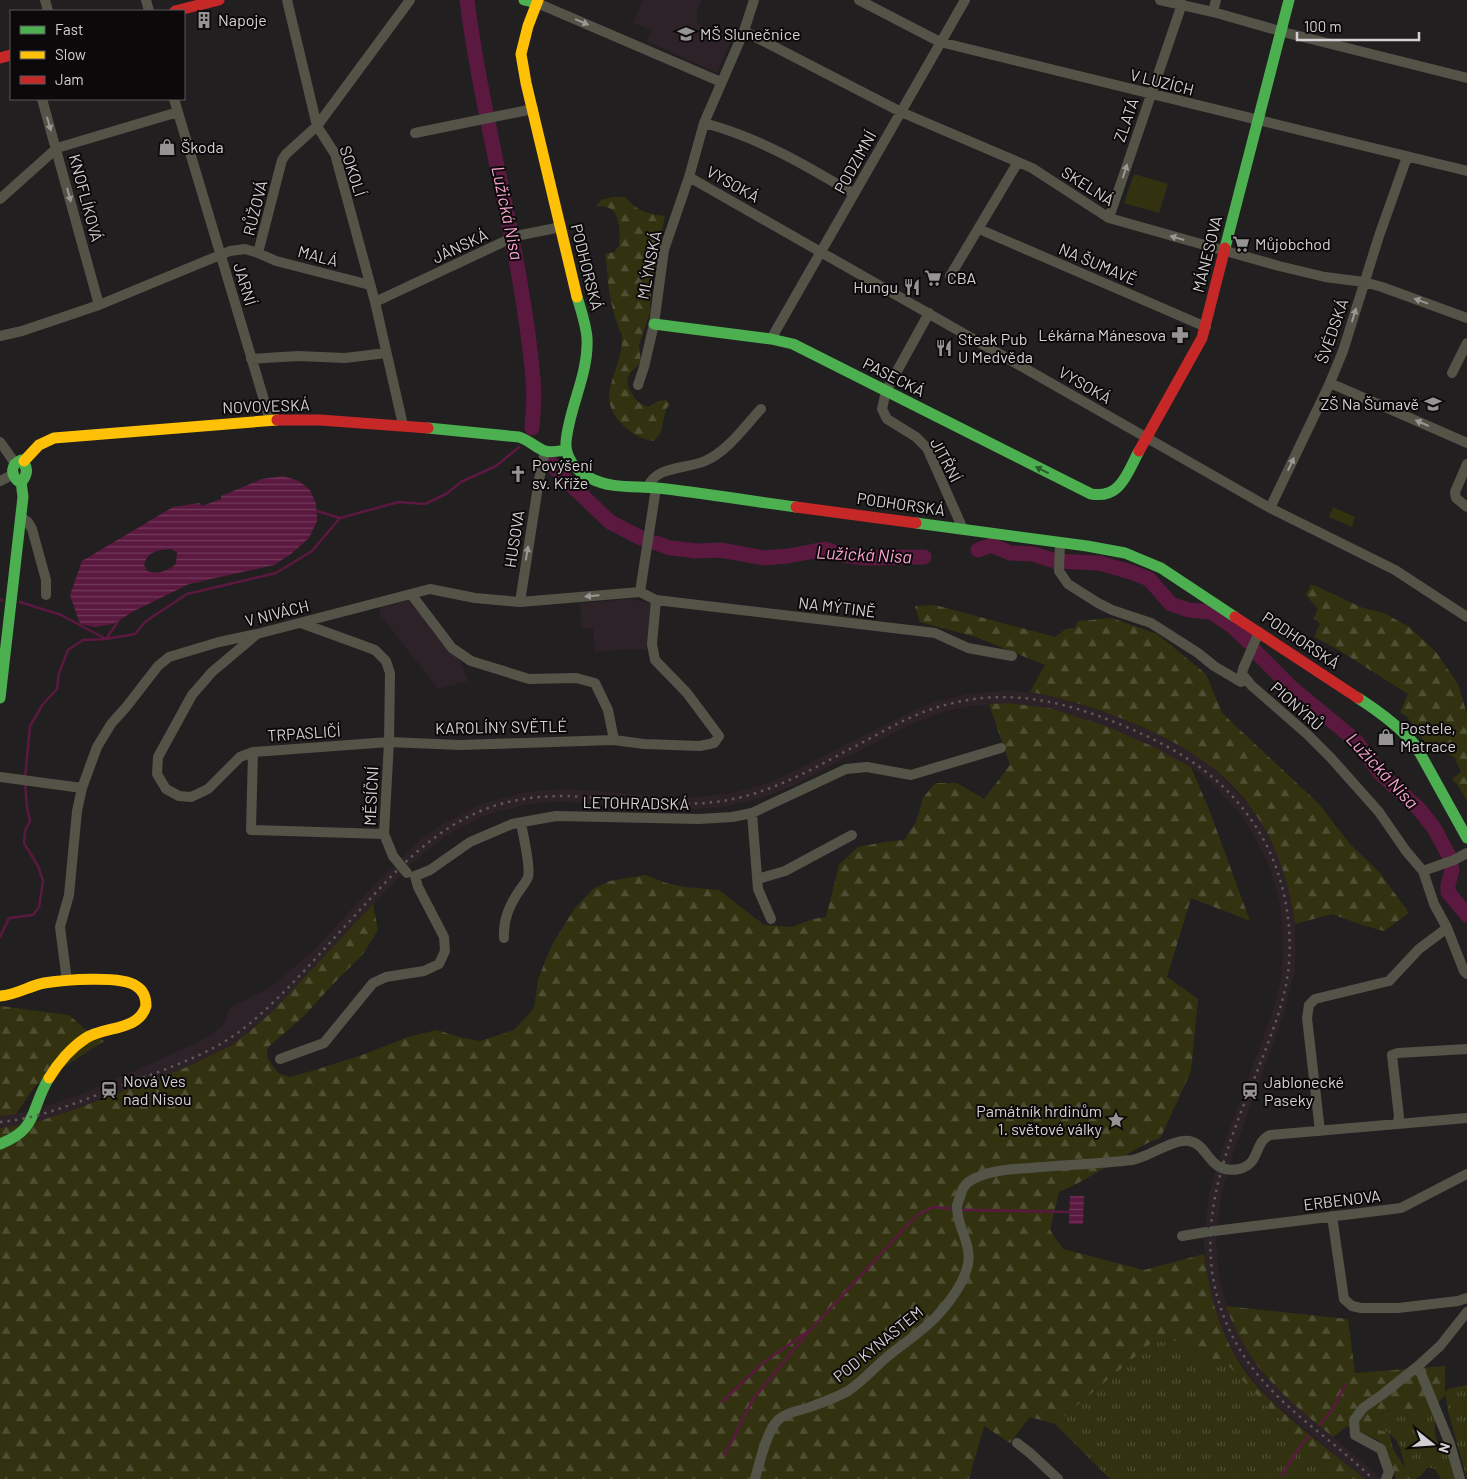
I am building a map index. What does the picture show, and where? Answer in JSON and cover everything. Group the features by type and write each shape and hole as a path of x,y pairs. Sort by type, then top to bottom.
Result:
{"street":[{"path":"180,10 220,0"},
{"name":"SOKOLÍ","path":"287,0 317,126 335,154 375,302 403,425"},
{"name":"RŮŽOVÁ","path":"0,336 22,331 99,305 230,250 245,249 258,253 282,160 286,154 317,126 410,0"},
{"path":"524,0 538,2 721,82"},
{"name":"MLÝNSKÁ","path":"638,385 654,324 664,250 689,177 704,123 744,31 754,0"},
{"name":"V LUZÍCH","path":"859,0 940,42 1467,171"},
{"name":"PODZIMNÍ","path":"771,339 965,0"},
{"path":"1160,0 1182,4 1280,31 1467,78"},
{"path":"1213,12 1216,0"},
{"name":"MÁNESOVA","path":"1108,494 1119,487 1194,355 1206,327 1288,0"},
{"name":"PODHORSKÁ","path":"538,2 523,42 521,54 584,324 587,346 585,362 566,450 570,460 578,470 586,477 613,486 652,488 963,529 1059,547 1093,546 1125,553 1148,561 1198,591 1384,715 1405,733 1416,746 1467,838"},
{"name":"ZLATÁ","path":"1109,218 1182,4"},
{"name":"SKELNÁ","path":"744,31 901,112 1032,168 1109,218 1224,251 1325,277 1364,282 1467,318"},
{"name":"KNOFLÍKOVÁ","path":"42,100 99,305"},
{"name":"JARNÍ","path":"174,100 270,420"},
{"path":"415,133 533,109"},
{"path":"0,199 56,148 178,112"},
{"path":"704,123 743,135 854,194"},
{"name":"ŠVÉDSKÁ","path":"1270,508 1330,383 1343,351 1364,282 1407,157"},
{"path":"950,276 1018,162"},
{"name":"VYSOKÁ","path":"689,177 1270,508 1395,570 1467,617"},
{"name":"JÁNSKÁ","path":"375,302 516,236 561,227"},
{"name":"NA ŠUMAVĚ","path":"979,229 1206,327"},
{"name":"MALÁ","path":"258,253 276,261 370,285"},
{"name":"JITŘNÍ","path":"929,313 886,391 882,409 887,419 916,437 927,448 963,529"},
{"name":"PASECKÁ","path":"654,324 771,339 793,344 1086,492 1099,496 1108,494"},
{"path":"1452,373 1467,343"},
{"path":"252,359 298,356 345,358 386,353"},
{"path":"1330,383 1467,443"},
{"path":"640,592 652,488 651,479 672,469 706,461 730,444 761,409"},
{"name":"NOVOVESKÁ","path":"20,462 39,445 54,438 270,420 320,420 403,425 518,437 528,440 545,451"},
{"path":"0,442 27,472 17,478 0,482"},
{"path":"545,451 566,450"},
{"name":"HUSOVA","path":"520,602 538,480 545,451"},
{"path":"1467,464 1455,492 1456,498 1467,507"},
{"path":"0,694 2,660 23,497 17,478"},
{"path":"21,517 28,522 32,529 46,580 46,595"},
{"name":"PIONÝRŮ","path":"1059,547 1058,566 1061,576 1068,584 1112,610 1151,623 1241,682 1246,679"},
{"name":"V NIVÁCH","path":"67,981 60,927 69,894 77,811 82,788 96,746 111,724 158,666 169,657 219,642 301,623 430,589 475,598 520,602 640,592"},
{"name":"NA MÝTINĚ","path":"640,592 656,600 934,633 968,648 1012,656"},
{"path":"411,594 452,648 471,661 529,679 576,678 595,683 608,710 614,740"},
{"name":"KAROLÍNY SVĚTLÉ","path":"389,742 460,745 614,740 644,744 700,746 714,743 720,736 687,693 654,660 652,644 656,600"},
{"name":"MĚSÍČNÍ","path":"280,1059 324,1043 373,983 386,977 424,971 439,964 445,951 444,937 418,887 411,874 393,856 384,834 389,742 390,673 386,661 375,650 301,623"},
{"name":"PIONÝRŮ","path":"1259,632 1242,674 1331,758 1378,812 1423,871 1434,904 1447,928 1464,971 1467,974"},
{"path":"253,752 240,757 208,790 192,797 178,796 166,789 157,774 158,757 192,695 212,672 257,634"},
{"name":"TRPASLIČÍ","path":"384,834 251,830 253,752 389,742"},
{"name":"LETOHRADSKÁ","path":"411,874 430,870 470,842 512,824 556,816 699,819 732,817 752,813 846,769 867,767 911,775 1001,748"},
{"path":"0,776 82,788"},
{"path":"752,813 758,889 771,919"},
{"path":"504,938 503,925 506,916 513,900 528,877 527,854 521,823"},
{"path":"758,879 785,871 852,834"},
{"path":"1423,871 1467,853"},
{"path":"1447,928 1419,950 1389,982 1315,999 1309,1005 1306,1018 1320,1131 1467,1118"},
{"path":"0,996 6,996 43,984 100,980 129,982 136,985 142,991 146,1003 143,1013 137,1020 90,1036 70,1053 53,1071 42,1090 26,1129 16,1138 0,1144"},
{"path":"1397,1124 1399,1117 1392,1055 1398,1053 1467,1049"},
{"name":"POD KYNASTEM","path":"756,1479 758,1466 773,1426 778,1420 787,1414 812,1407 848,1390 934,1318 960,1285 968,1264 968,1246 959,1221 957,1205 963,1186 988,1173 1134,1160 1172,1144 1186,1141 1198,1146 1218,1166 1236,1169 1247,1166 1252,1162 1261,1142 1267,1136 1320,1131"},
{"name":"ERBENOVA","path":"1182,1236 1401,1208 1467,1174"},
{"path":"1332,1216 1344,1299 1352,1306 1398,1308 1458,1302 1467,1298"},
{"path":"1386,1479 1389,1472 1381,1449 1355,1435 1354,1420 1363,1408 1418,1366 1440,1346 1467,1312"},
{"path":"1418,1366 1450,1444 1460,1479"},
{"path":"1017,1443 1058,1479"}],"shaded area":[{"name":"MŠ Slunečnice","path":"643,0 702,0 697,12 698,24 732,38 717,73 647,41 651,30 633,23"},
{"path":"283,476 299,481 310,490 316,504 317,521 309,538 291,554 274,565 189,584 134,611 113,624 95,627 80,624 70,595 82,561 173,507 200,503 202,506 262,479","holes":["171,549 177,552 176,564 173,566 159,572 147,571 144,565 148,557 154,552"]},
{"path":"411,599 462,664 468,681 438,689 381,616 379,608"},
{"path":"631,599 654,604 648,650 595,652 593,628 582,629 580,603"},
{"path":"1010,690 1052,696 1111,714 1158,734 1198,756 1217,771 1248,804 1260,820 1280,860 1292,901 1295,924 1295,969 1284,1014 1234,1151 1221,1196 1216,1241 1219,1278 1230,1316 1264,1375 1382,1479 1365,1479 1296,1422 1255,1383 1236,1357 1227,1339 1215,1310 1207,1280 1204,1241 1209,1193 1223,1147 1273,1011 1281,980 1283,955 1280,903 1269,865 1249,827 1238,811 1209,780 1191,767 1152,746 1106,726 1049,708 1009,703 971,706 940,713 905,727 792,786 770,795 730,806 686,810 550,802 528,804 486,815 447,835 411,864 284,1001 230,1046 187,1067 70,1111 33,1123 0,1128 0,1116 30,1111 77,1096 195,1044 212,1034 224,1024 230,1007 273,985 313,951 374,885 420,840 441,825 482,804 526,792 568,789 686,798 728,794 766,784 786,775 918,708 937,701 969,694"},
{"path":"1070,1196 1084,1196 1083,1224 1069,1224"}],"green space":[{"path":"1134,174 1168,184 1159,213 1124,203"},
{"path":"612,197 625,197 634,206 643,211 665,216 651,286 650,312 639,345 641,363 633,370 627,381 632,394 643,405 648,407 658,401 666,400 670,404 666,409 661,432 654,441 641,438 624,426 615,415 610,404 609,394 619,361 622,336 615,318 609,291 605,254 614,252 619,246 619,231 618,220 613,211 608,207 596,206 601,200"},
{"path":"1333,507 1355,517 1352,527 1329,517"},
{"path":"1311,584 1363,608 1384,613 1409,627 1436,652 1458,684 1467,714 1467,801 1452,779 1461,772 1455,758 1443,748 1433,754 1408,718 1400,712 1408,694 1337,649 1314,637 1320,624 1314,618 1318,609 1306,595"},
{"path":"935,605 1055,637 1066,629 1075,628 1078,621 1112,618 1157,634 1206,674 1222,713 1319,804 1349,843 1380,873 1409,913 1384,931 1332,914 1295,924 1284,874 1276,851 1265,829 1236,789 1217,771 1176,744 1128,721 1073,702 1030,692 1045,665 976,637 920,622 915,606"},
{"path":"1009,703 1049,708 1106,726 1152,746 1191,767 1210,812 1250,921 1191,898 1167,977 1198,999 1191,1071 1161,1137 1059,1192 1050,1230 1063,1249 1144,1270 1204,1254 1210,1289 1220,1323 1244,1370 1280,1409 1365,1479 1332,1479 1317,1458 1222,1359 1212,1366 1178,1341 1155,1340 1055,1424 1030,1417 1010,1443 984,1426 969,1479 0,1479 0,1128 33,1123 70,1111 187,1067 230,1046 274,1010 373,904 378,930 363,954 303,1017 267,1048 268,1059 278,1073 290,1077 362,1055 408,1037 437,1030 480,1041 514,1030 534,1008 538,980 546,959 553,943 575,908 593,889 610,881 645,875 666,883 685,887 719,890 764,925 792,927 813,919 826,917 839,865 858,847 904,840 916,822 923,798 935,783 957,783 984,799 1010,765 989,704"},
{"path":"0,1006 69,1015 86,1030 104,1041 35,1086 16,1114 0,1116"},
{"path":"1226,1306 1348,1319 1355,1373 1445,1366 1445,1395 1430,1412 1419,1412 1411,1409 1399,1414 1391,1410 1385,1410 1381,1416 1378,1427 1381,1431 1389,1432 1393,1449 1412,1479 1396,1479 1380,1441 1347,1426 1333,1437 1283,1394 1269,1380 1245,1347"},
{"path":"1155,1340 1178,1341 1212,1366 1222,1359 1317,1458 1332,1479 1110,1479 1055,1424"},
{"path":"1467,1385 1467,1479 1448,1411 1445,1393 1448,1389"},
{"path":"1411,1409 1434,1413 1436,1438 1441,1446 1446,1448 1458,1479 1441,1479 1435,1469 1428,1467 1417,1478 1412,1479 1409,1475 1397,1441 1378,1427 1384,1410 1404,1411"}],"waterway":[{"name":"Lužická Nisa","path":"467,0 474,47 512,236 528,331 534,385 532,428"},
{"path":"25,778 30,726 43,704 57,689 59,673 68,650 83,640 106,639 135,634 146,621 187,594 276,573 312,551 340,518 399,502 425,504 446,494 461,482 496,466 519,447"},
{"name":"Lužická Nisa","path":"551,463 610,522 641,538"},
{"path":"313,513 317,511 340,518"},
{"name":"Lužická Nisa","path":"656,543 670,548 697,551 720,550 765,558 825,549 843,555 866,558 924,557"},
{"name":"Lužická Nisa","path":"978,550 991,545 1010,553 1033,554 1055,561 1099,563 1131,572 1149,579 1171,604 1189,610 1211,612 1232,626 1250,643"},
{"path":"20,602 61,615 106,639 119,620"},
{"name":"Lužická Nisa","path":"1255,651 1292,688 1355,740 1380,773 1419,809 1434,828 1449,856 1452,870 1448,892 1467,915"},
{"path":"0,937 9,918 33,915 39,907 43,881 38,866 24,843 25,831 30,821 25,783"},
{"path":"725,1455 753,1399 812,1328 917,1215 933,1207 955,1209"},
{"path":"963,1210 1072,1212"},
{"path":"722,1402 764,1362 807,1332"},
{"path":"1319,1425 1332,1410 1346,1384"},
{"path":"1282,1475 1309,1436"}],"railway":[{"path":"0,1122 16,1120 80,1102 190,1059 220,1044 248,1025 278,998 416,852 447,829 493,806 514,801 557,796 679,804 724,801 759,792 785,782 902,721 948,704 973,699 999,697 1024,698 1073,708 1147,736 1189,760 1208,774 1241,806 1255,826 1275,863 1284,896 1289,929 1290,946 1287,979 1275,1024 1240,1114 1219,1178 1213,1210 1210,1243 1213,1276 1221,1309 1233,1338 1266,1385 1373,1479"}],"traffic: fast":[{"path":"524,0 537,3"},
{"path":"1225,248 1289,0"},
{"path":"577,297 587,338 587,351 568,429 566,448 569,459 580,472 598,482 606,484 674,490 796,507"},
{"path":"654,324 771,339 793,344 1091,494 1109,492 1122,483 1139,451"},
{"path":"428,428 519,437 545,451 566,450"},
{"path":"21,460 26,467 26,475 23,480 18,481 15,478 13,469 15,464 21,460"},
{"path":"0,698 23,497 21,481"},
{"path":"916,523 1087,546 1125,553 1161,568 1235,617"},
{"path":"1358,698 1389,720 1416,746 1467,838"},
{"path":"0,1144 13,1138 28,1125 49,1078"}],"traffic: slow":[{"path":"538,0 528,26 521,54 526,83 577,297"},
{"path":"24,461 39,445 54,438 277,420"},
{"path":"0,996 44,983 106,979 129,983 138,988 145,997 146,1006 136,1020 86,1038 66,1056 49,1078"}],"traffic: jam":[{"path":"179,10 219,0"},
{"path":"0,58 10,55"},
{"path":"1139,451 1202,338 1225,248"},
{"path":"277,420 320,420 428,428"},
{"path":"796,507 916,523"},
{"path":"1235,617 1358,698"}],"place":[{"name":"Napoje","path":"204,20"},
{"name":"MŠ Slunečnice","path":"686,34"},
{"name":"Škoda","path":"167,147"},
{"name":"Můjobchod","path":"1241,244"},
{"name":"CBA","path":"933,278"},
{"name":"Hungu","path":"912,287"},
{"name":"Lékárna Mánesova","path":"1180,335"},
{"name":"Steak Pub U Medvěda","path":"944,348"},
{"name":"ZŠ Na Šumavě","path":"1433,404"},
{"name":"Povýšení sv. Kříže","path":"518,474"},
{"name":"Postele, Matrace","path":"1386,737"},
{"name":"Nová Ves nad Nisou","path":"109,1090"},
{"name":"Jablonecké Paseky","path":"1250,1091"},
{"name":"Památník hrdinům 1. světové války","path":"1116,1120"}]}
